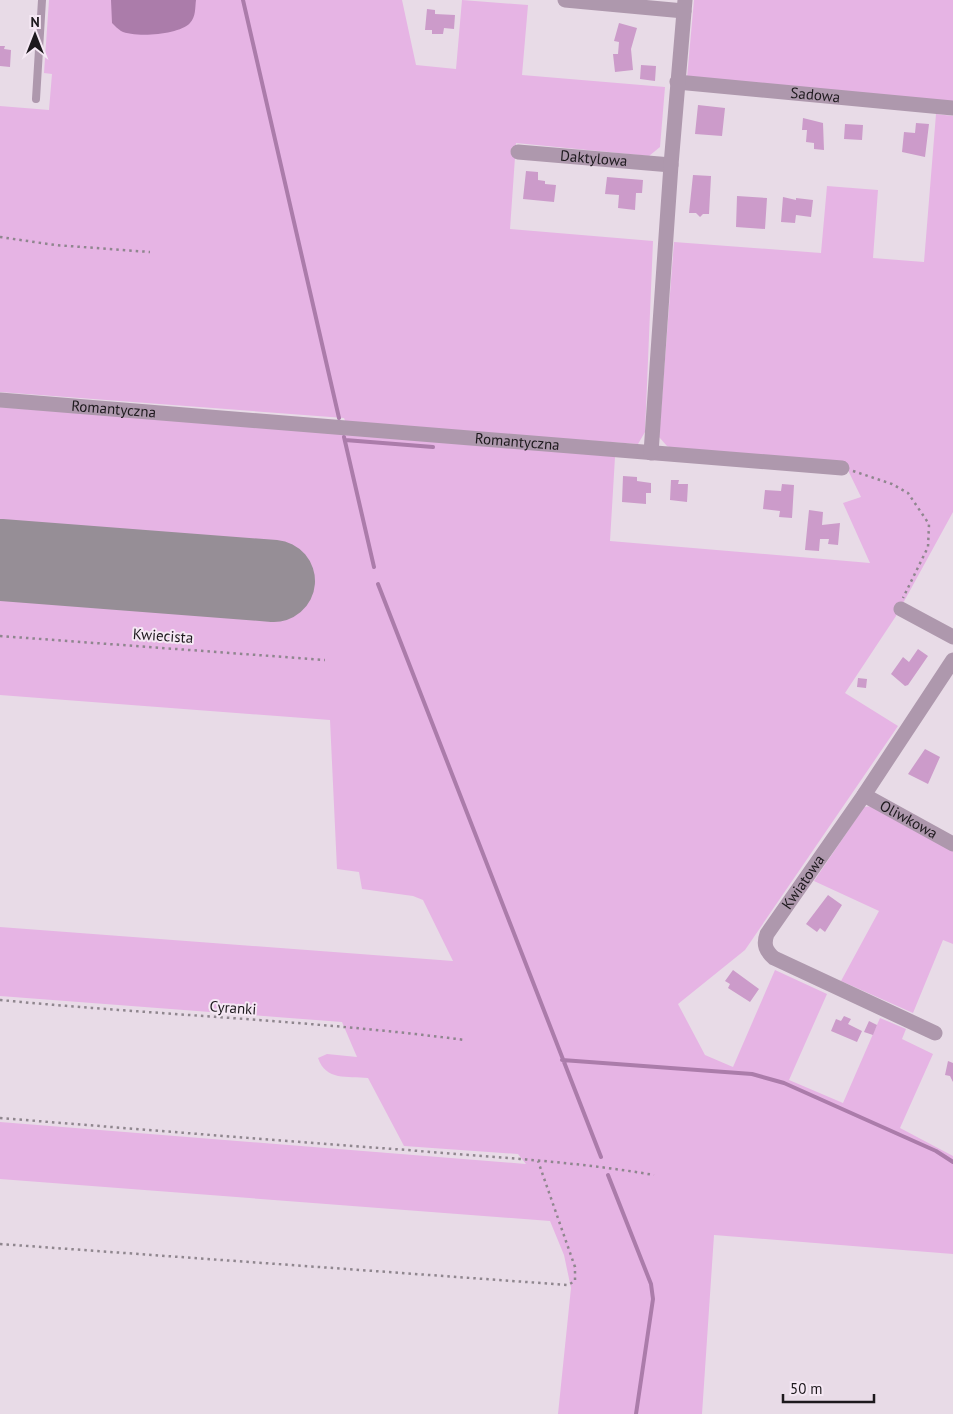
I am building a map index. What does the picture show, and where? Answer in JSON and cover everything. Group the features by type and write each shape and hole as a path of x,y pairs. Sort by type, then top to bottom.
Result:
{"street":[{"path":"565,0 684,6 670,166 651,453"},
{"name":"Sadowa","path":"677,82 953,108"},
{"name":"Daktylowa","path":"518,152 670,166"},
{"name":"Romantyczna","path":"0,400 842,468"},
{"path":"904,604 953,637"},
{"name":"Kwiatowa","path":"935,1033 774,958 764,946 767,934 864,795 953,660"},
{"name":"Oliwkowa","path":"864,795 953,844"}],"lane":[{"path":"36,99 42,0"}],"path":[{"path":"0,237 55,245 150,252"},
{"path":"842,468 892,484 908,493 929,524 928,547 904,594 904,604"},
{"name":"Kwiecista","path":"0,636 325,660"},
{"name":"Cyranki","path":"0,1000 104,1010 373,1028 465,1040"},
{"path":"0,1118 170,1130 538,1161 654,1175"},
{"path":"0,1244 568,1286 575,1281 575,1267 538,1161"}],"shaded area":[{"path":"49,0 402,0 416,65 456,69 462,0 528,5 522,75 665,87 660,147 649,156 516,143 510,229 653,241 645,432 638,444 346,423 344,418 0,392 0,106 49,110 52,74 44,73"},
{"path":"111,0 196,0 195,12 190,23 167,33 146,35 121,31 112,23"},
{"path":"694,0 953,0 953,104 687,78"},
{"path":"936,114 953,116 953,512 896,616 845,693 898,726 745,950 678,1004 705,1055 733,1067 775,970 827,994 789,1080 843,1103 880,1018 906,1029 902,1039 933,1054 900,1128 953,1156 953,1254 714,1235 702,1414 558,1414 571,1288 564,1255 550,1221 0,1179 0,1122 526,1164 518,1154 404,1146 368,1078 345,1077 332,1074 326,1071 318,1058 327,1054 357,1057 342,1022 0,996 0,927 453,961 423,900 413,896 362,889 359,872 337,869 330,720 0,695 0,407 608,454 615,457 610,541 870,563 843,503 861,497 844,462 674,449 667,446 659,437 674,242 821,253 827,186 878,190 873,258 924,262"},
{"path":"872,806 953,851 953,944 943,940 913,1013 841,981 879,911 814,881 864,807"}],"building":[{"path":"427,9 435,10 435,14 455,15 454,29 444,28 443,34 432,34 432,30 425,30"},
{"path":"619,23 637,28 631,49 633,70 615,72 613,54 618,54 619,42 614,41"},
{"path":"0,46 5,46 4,49 11,50 10,67 0,66"},
{"path":"641,65 656,66 655,81 640,79"},
{"path":"698,105 725,108 722,136 695,134"},
{"path":"803,118 823,123 824,150 814,149 814,143 806,142 807,130 802,130"},
{"path":"916,123 929,124 925,157 902,152 904,132 915,133"},
{"path":"845,124 863,125 862,140 844,139"},
{"path":"526,171 538,172 538,180 545,181 545,184 556,185 554,202 523,199"},
{"path":"693,175 711,176 709,214 703,214 700,217 696,213 689,213"},
{"path":"607,177 643,180 642,193 636,193 635,210 618,208 619,195 605,194"},
{"path":"737,196 767,198 765,229 736,227"},
{"path":"783,197 796,200 796,198 813,200 811,217 796,215 795,223 781,222"},
{"path":"623,476 637,477 637,481 651,483 651,493 646,493 646,504 622,502"},
{"path":"671,480 679,480 678,484 688,484 687,502 670,500"},
{"path":"782,484 794,485 792,518 779,517 780,511 763,509 765,490 781,491"},
{"path":"809,510 823,512 822,525 840,523 838,545 828,544 829,539 820,539 819,551 805,550"},
{"path":"918,649 928,656 908,685 905,686 891,674 903,657 909,662"},
{"path":"858,678 867,679 866,688 857,687"},
{"path":"925,749 940,757 928,784 908,774"},
{"path":"828,895 842,905 825,932 820,928 817,932 806,924"},
{"path":"733,970 759,989 750,1002 728,988 730,984 725,981"},
{"path":"844,1016 851,1019 848,1024 862,1031 857,1042 831,1031 836,1019 841,1021"},
{"path":"869,1021 877,1025 873,1035 864,1032"},
{"path":"948,1061 953,1063 953,1082 950,1076 945,1075"}],"waterway":[{"path":"243,0 339,418"},
{"path":"344,437 374,567"},
{"path":"345,440 433,447"},
{"path":"378,584 601,1157"},
{"path":"562,1060 752,1074 784,1083 936,1151 953,1162"},
{"path":"608,1175 651,1284 653,1299 636,1414"}],"runway":[{"path":"0,560 274,581"}]}
